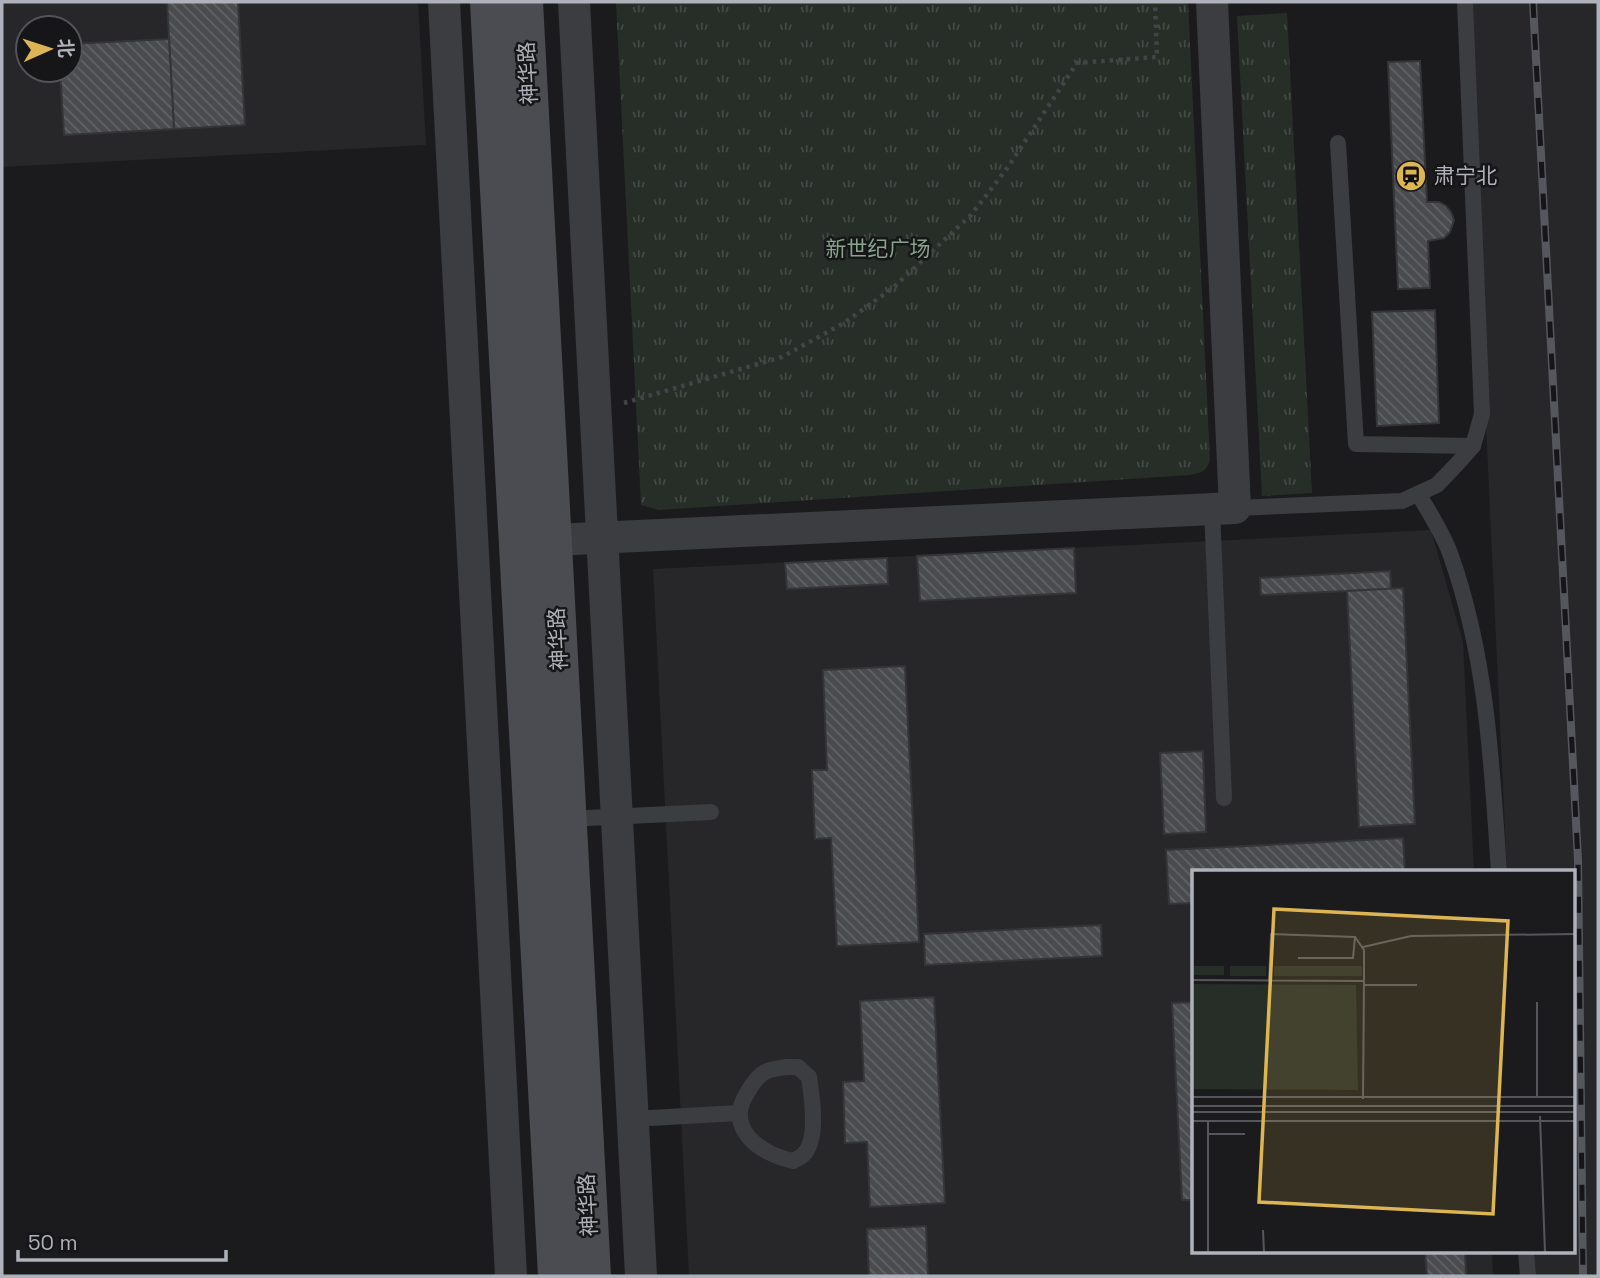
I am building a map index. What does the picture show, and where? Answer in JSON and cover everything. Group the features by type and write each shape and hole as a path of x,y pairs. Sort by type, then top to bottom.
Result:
{"main road":[{"name":"神华路","path":"489,2 557,1276"},
{"name":"神华路","path":"524,2 592,1276"}],"street":[{"path":"444,2 511,1276"},
{"path":"574,2 642,1276"},
{"path":"553,540 1224,508 1212,2"}],"lane":[{"path":"1224,798 1224,508 1402,501 1437,485 1473,446 1482,414 1465,2"},
{"path":"1338,143 1356,444 1473,446"},
{"path":"1419,495 1451,554 1480,668 1491,753 1499,870"},
{"path":"567,819 711,811"},
{"path":"786,1067 798,1068 809,1077 814,1110 809,1146 803,1155 793,1161 768,1154 751,1140 740,1122 738,1113 744,1096 765,1072 786,1067"},
{"path":"633,1119 738,1113"},
{"path":"1526,1254 1528,1276"}],"path":[{"path":"595,411 782,357 844,323 884,294 971,215 1009,167 1077,63 1157,57 1155,2"}],"shaded area":[{"path":"2,2 418,2 426,145 2,167"},
{"path":"1466,2 1598,2 1598,1276 1525,1276 1524,1254 1576,1254 1576,870 1507,870"},
{"path":"1431,530 1463,642 1474,870 1192,870 1192,1254 1492,1254 1493,1276 689,1276 653,569"}],"green space":[{"name":"新世纪广场","path":"616,2 1188,2 1210,460 1207,467 1200,473 1189,475 659,510 641,505"},
{"path":"1287,13 1312,493 1262,496 1237,16"}],"building":[{"path":"167,2 238,2 245,125 174,129"},
{"path":"169,39 174,129 64,135 61,84 84,84 84,43"},
{"path":"1420,61 1427,202 1439,202 1446,206 1454,220 1450,232 1444,238 1428,241 1430,288 1398,289 1388,62"},
{"path":"1435,310 1439,423 1377,426 1372,312"},
{"path":"1074,548 1076,593 920,601 917,556"},
{"path":"887,558 888,584 787,589 785,563"},
{"path":"1390,571 1391,589 1261,595 1260,578"},
{"path":"1403,588 1415,824 1359,827 1347,591"},
{"path":"905,666 919,942 837,946 831,838 815,839 812,770 827,770 823,670"},
{"path":"1203,751 1206,832 1164,834 1160,753"},
{"path":"1403,838 1405,870 1192,870 1192,903 1169,904 1166,850"},
{"path":"1101,925 1102,956 925,965 924,934"},
{"path":"934,997 945,1203 870,1207 867,1142 845,1143 843,1082 864,1081 860,1001"},
{"path":"1192,1002 1192,1200 1182,1200 1172,1003"},
{"path":"926,1226 928,1276 869,1276 867,1229"},
{"path":"1425,1254 1465,1254 1466,1276 1427,1276"}],"railway":[{"path":"1533,2 1578,860 1583,1276"}],"place":[{"name":"肃宁北","path":"1411,176"}]}
